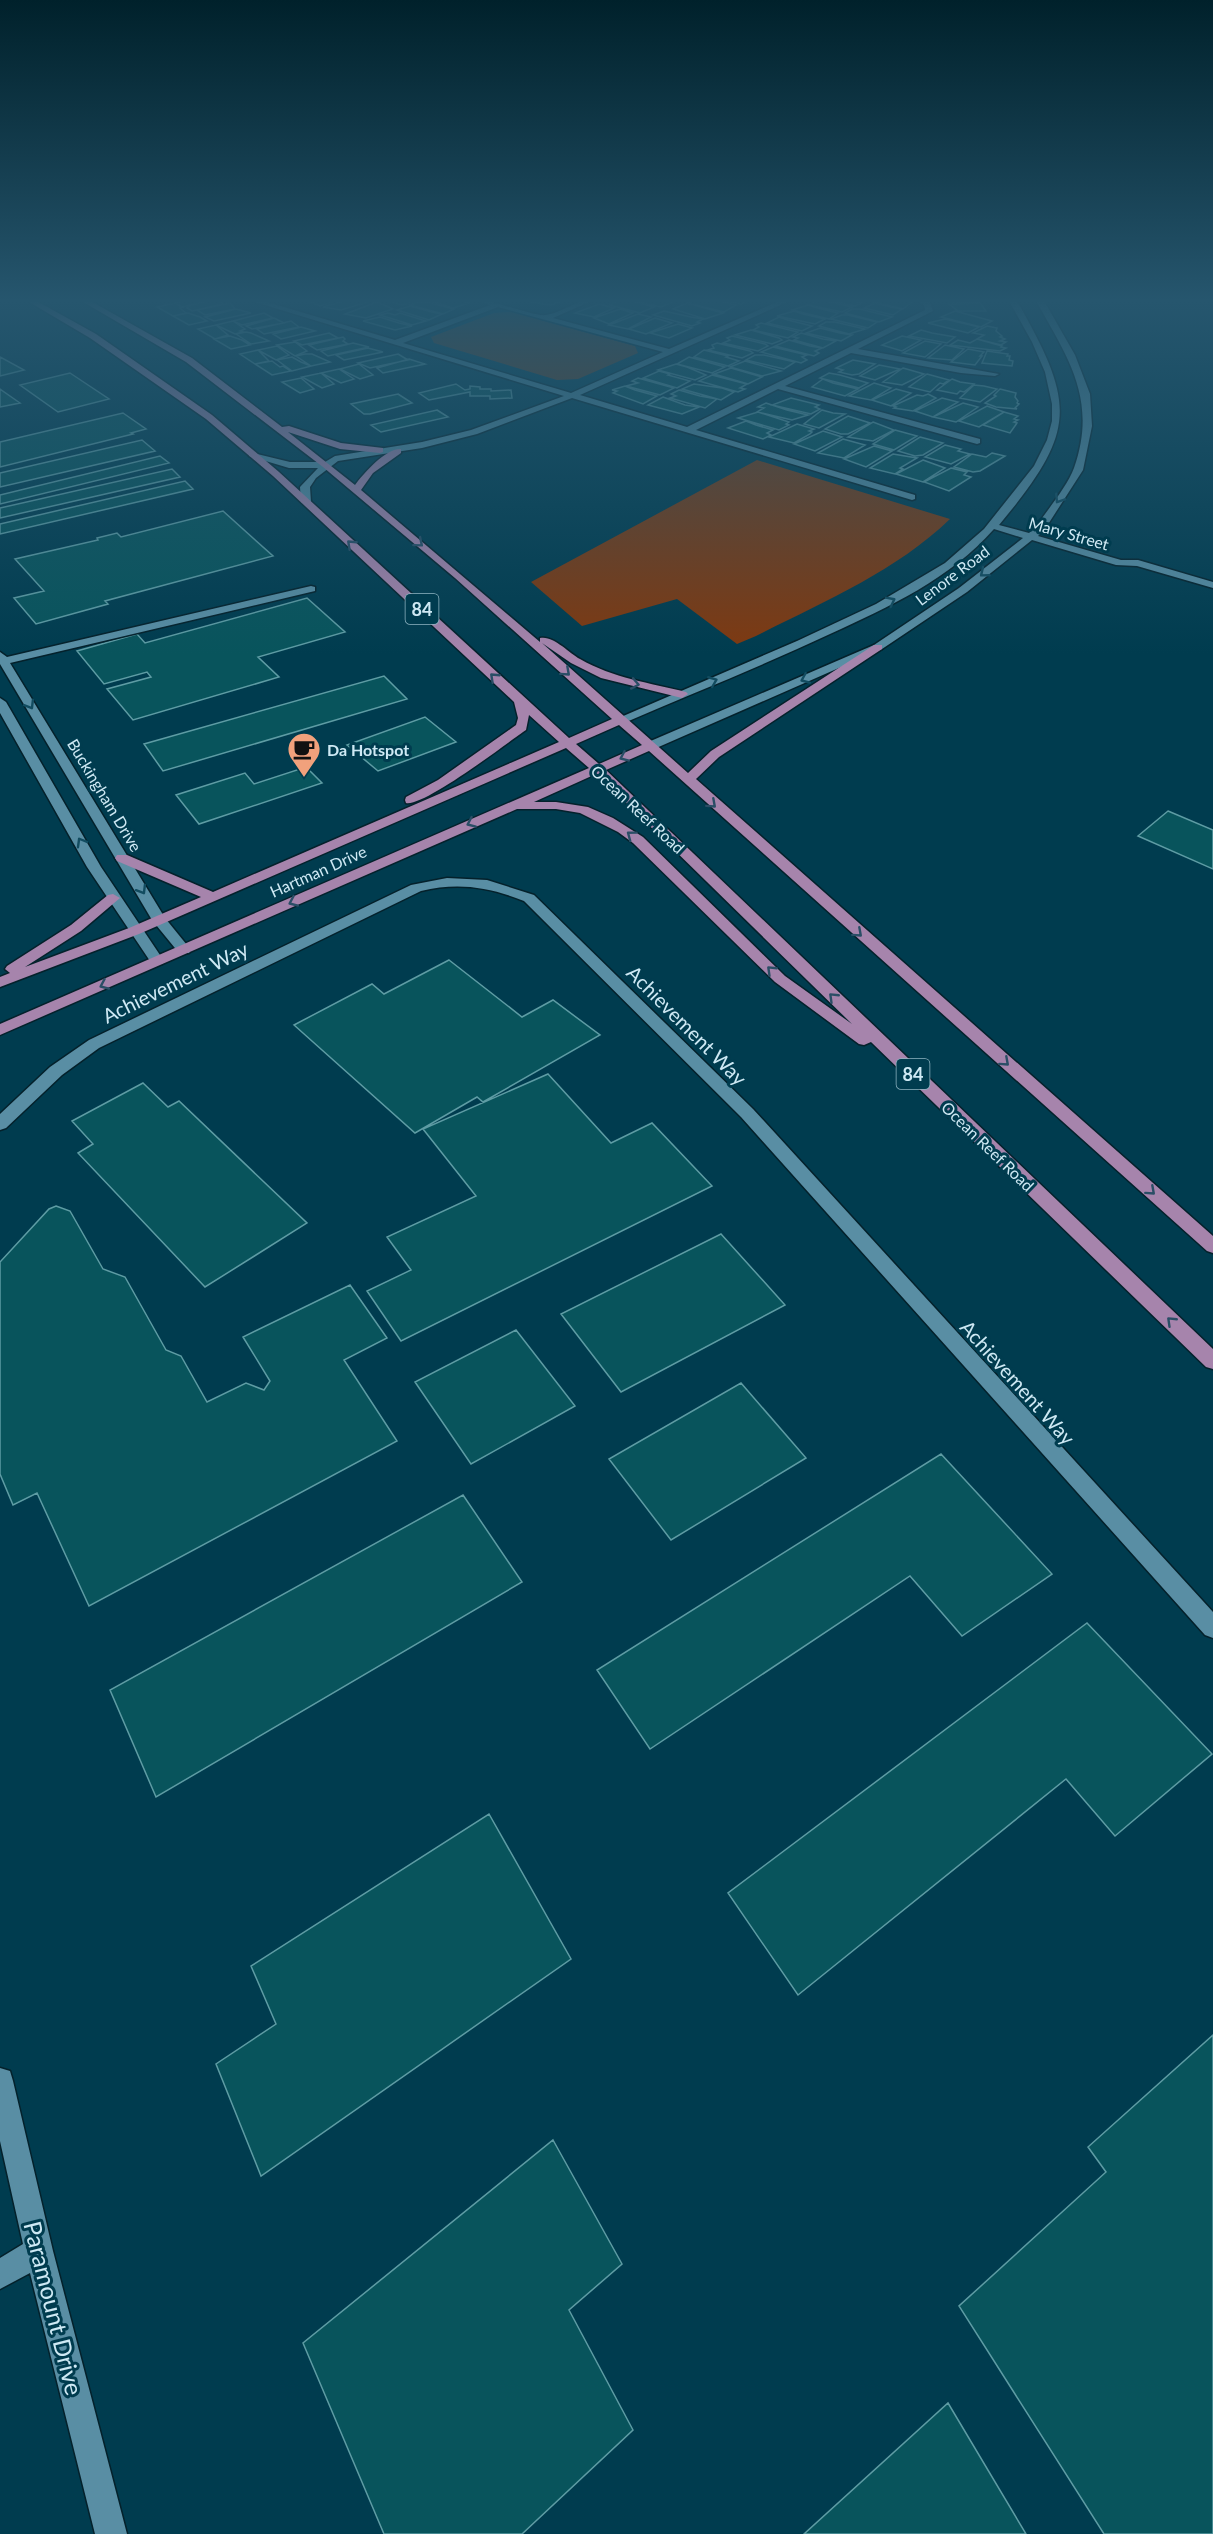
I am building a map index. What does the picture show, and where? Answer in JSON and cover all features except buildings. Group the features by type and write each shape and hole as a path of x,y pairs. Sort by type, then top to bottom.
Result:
{"main road":[{"name":"Ocean Reef Road","path":"209,417 306,502 520,701 598,769 1213,1361"},
{"name":"84","path":"264,417 326,465 459,576 1213,1246"},
{"path":"270,422 340,446 380,450"},
{"path":"356,490 370,471 398,451"},
{"path":"459,576 493,597 534,633 590,670 622,682 682,694"},
{"path":"687,781 715,754 878,647"},
{"path":"307,857 442,783 522,727 524,718 520,701"},
{"name":"Hartman Drive","path":"0,982 134,931 215,897 621,720"},
{"name":"Hartman Drive","path":"0,1030 650,746"},
{"path":"509,806 556,804 577,806 621,828 638,840 780,979 919,1080"},
{"path":"122,858 181,885 215,897"},
{"path":"0,976 76,928 113,898"}],"street":[{"path":"252,454 289,465 343,464 474,432 513,417"},
{"path":"646,417 912,497"},
{"path":"688,430 714,417"},
{"path":"891,417 977,441"},
{"name":"Lenore Road","path":"621,720 766,660 917,587 963,554 997,522 1046,453 1056,417"},
{"name":"Lenore Road","path":"650,746 878,647 963,590 1040,529 1078,470 1088,426 1087,417"},
{"path":"306,502 305,487 317,471 335,459 380,450 411,447"},
{"name":"Mary Street","path":"997,522 1040,529 1127,555 1137,563"},
{"name":"Mary Street","path":"997,522 1029,536 1120,563 1137,563 1213,585"},
{"path":"2,658 311,590"},
{"name":"Buckingham Drive","path":"2,658 159,920 184,950"},
{"path":"0,702 113,898 157,962"},
{"name":"Achievement Way","path":"0,1124 56,1071 94,1044 416,888 442,881 469,881 499,885 529,898 747,1113 1213,1628"},
{"name":"Paramount Drive","path":"0,2080 39,2251 111,2534"},
{"path":"0,2274 39,2251"}],"shaded area":[{"path":"757,460 950,519 906,555 858,585 737,644 677,599 582,626 531,582"}],"place":[{"name":"Da Hotspot","path":"304,778"}]}
